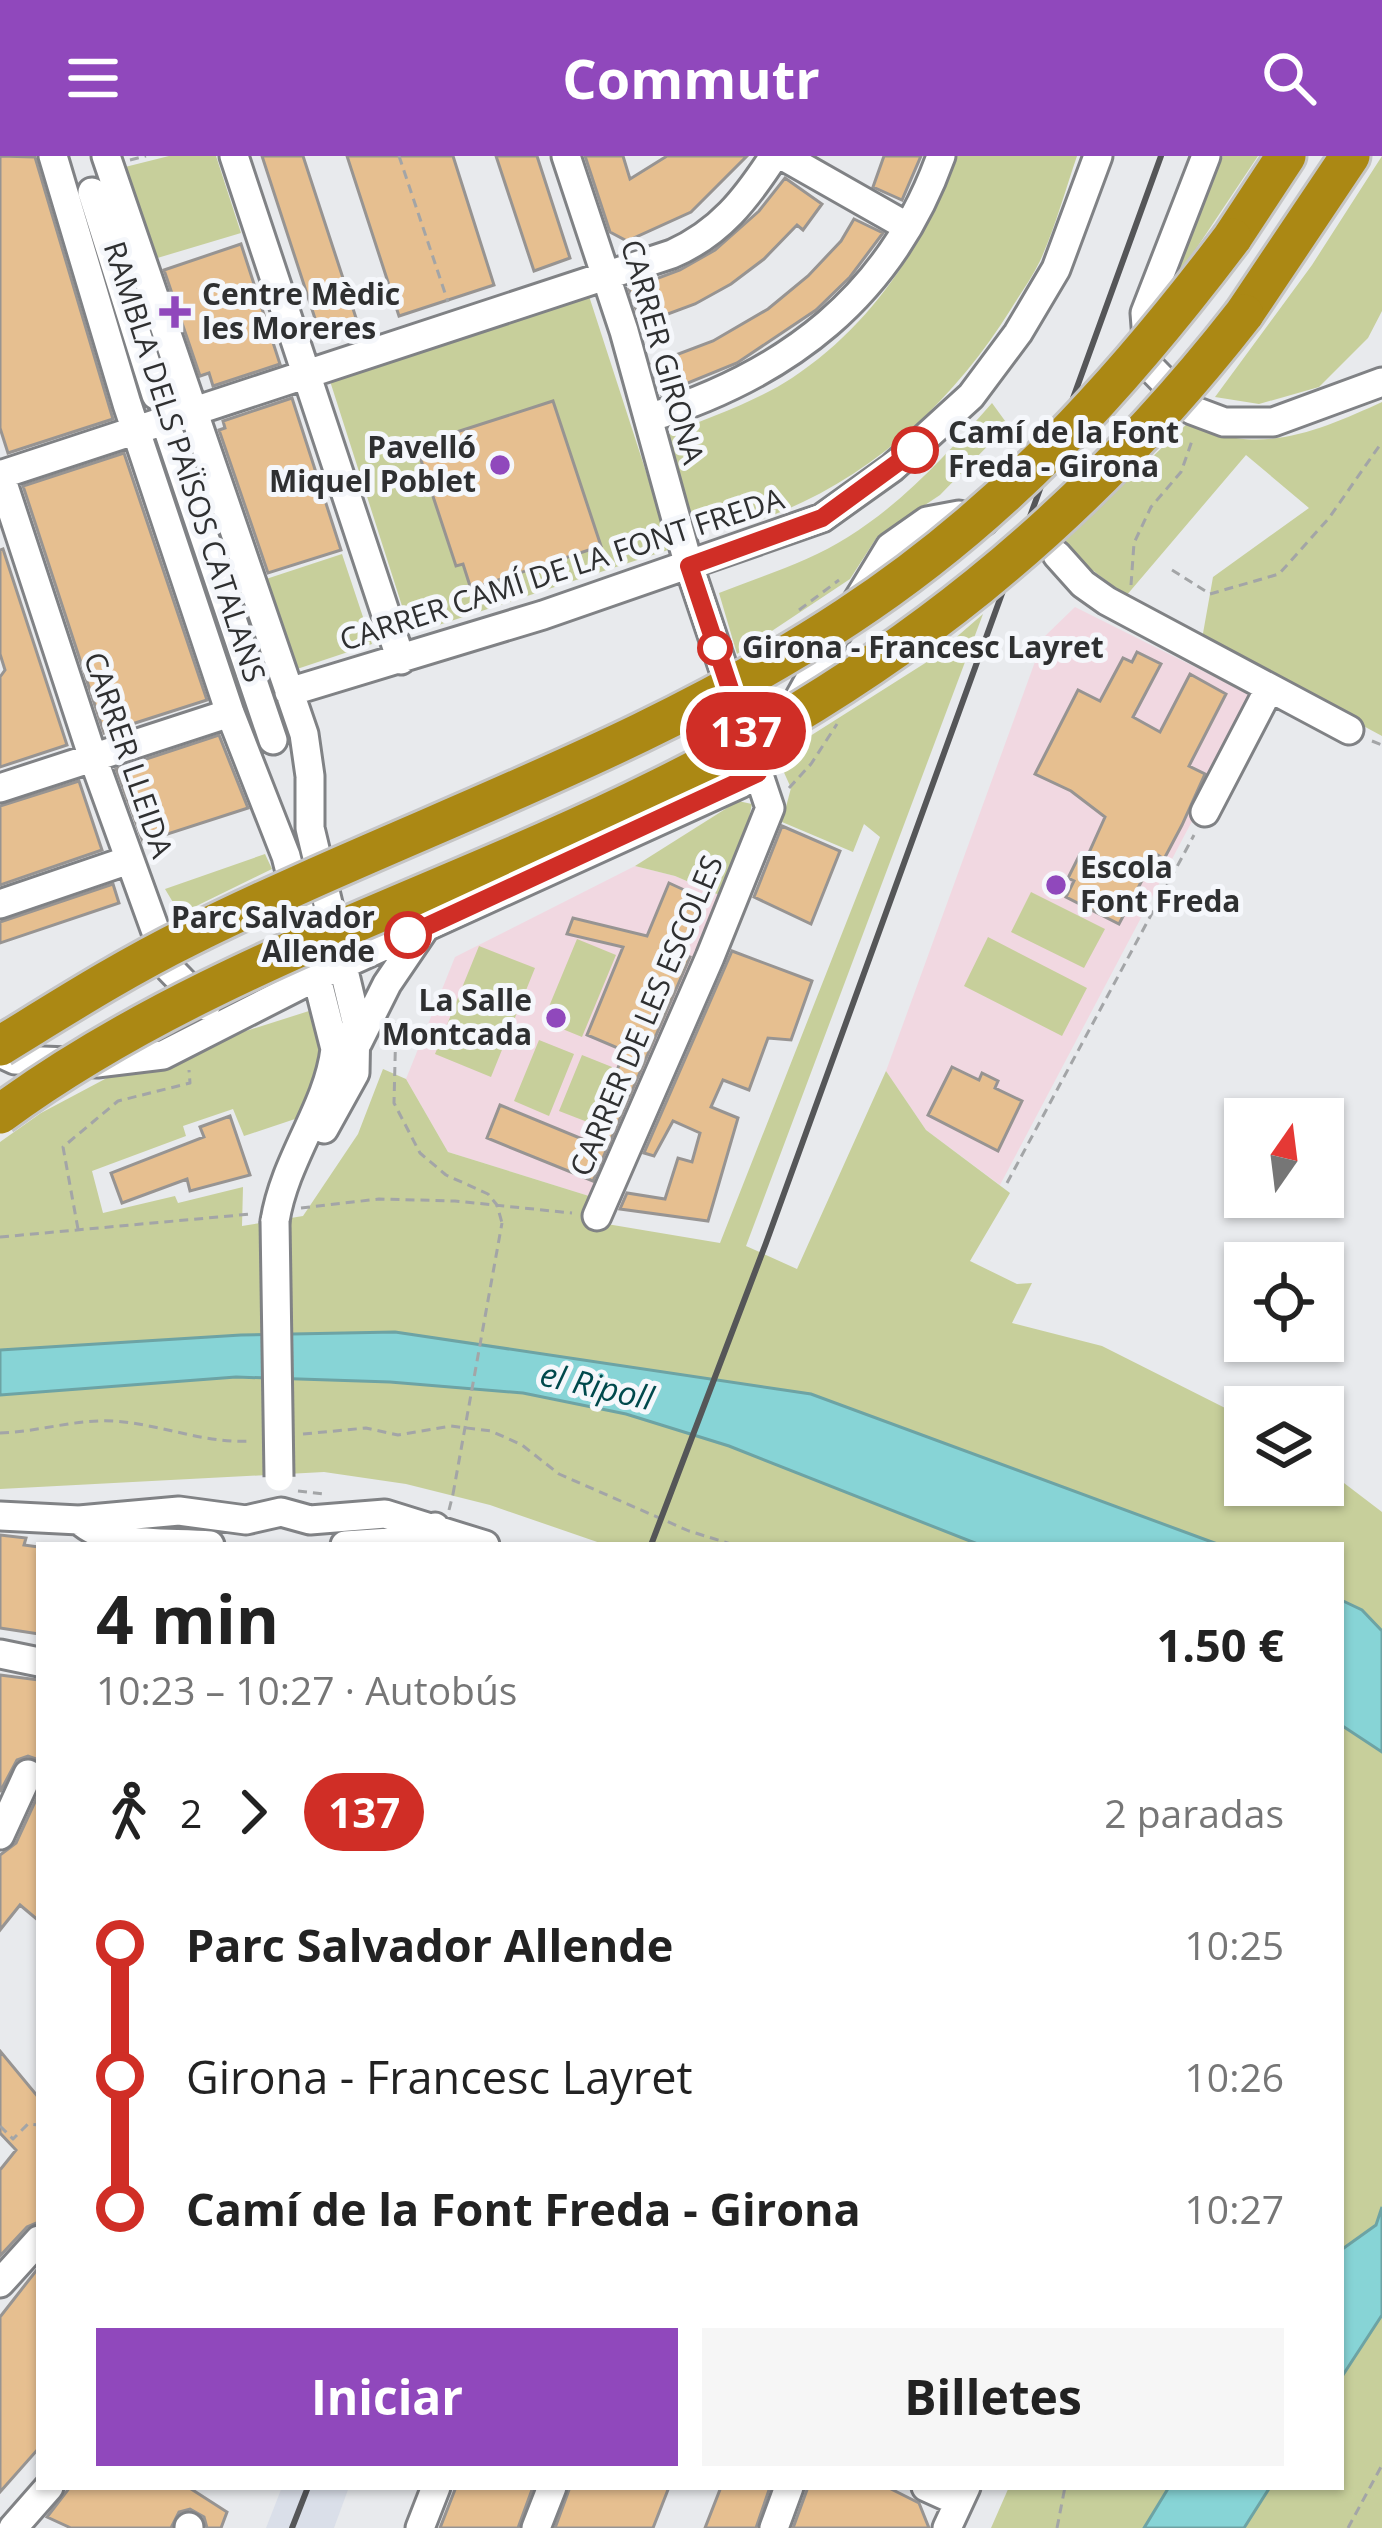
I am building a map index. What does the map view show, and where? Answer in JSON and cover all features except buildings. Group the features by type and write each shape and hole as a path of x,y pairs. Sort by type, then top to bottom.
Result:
{"highway":[{"path":"0,1049 186,938 626,742 769,666 850,616 964,529 1071,433 1151,344 1232,238 1286,156"},
{"path":"0,1114 126,1035 214,988 372,913 656,790 800,712 880,661 1000,570 1071,508 1190,383 1244,314 1349,157"}],"street":[{"name":"RAMBLA DELS PAÏSOS CATALANS","path":"106,156 230,713 332,983 356,1021 351,1083 271,1214"},
{"path":"234,156 401,659"},
{"name":"CARRER GIRONA","path":"566,156 607,276 689,566 758,773"},
{"path":"0,474 159,405 308,375 695,244 731,217 778,156 908,227"},
{"path":"648,418 734,387 792,354 842,315 908,227 927,196 941,156"},
{"name":"CARRER CAMÍ DE LA FONT FREDA","path":"289,692 689,566 822,518 871,485 971,396 1018,334 1056,269 1098,156"},
{"path":"1206,156 1145,313 1149,365 1192,410 1224,422 1273,422 1382,382"},
{"name":"RAMBLA DELS PAÏSOS CATALANS","path":"59,158 159,405 304,734 335,1049 332,1075 271,1214 281,1512"},
{"name":"RAMBLA DELS PAÏSOS CATALANS","path":"92,193 159,405"},
{"name":"RAMBLA DELS PAÏSOS CATALANS","path":"167,427 273,740"},
{"name":"CARRER LLEIDA","path":"0,474 93,758 170,968 205,1006 245,1014"},
{"path":"0,1049 15,1060 97,1063 163,1055 245,1014 332,983 426,927 758,773 890,547 927,521 959,515 995,524"},
{"path":"1057,555 1083,584 1121,609 1349,730"},
{"path":"1205,812 1269,689"},
{"path":"0,788 230,713"},
{"name":"CARRER DE LES ESCOLES","path":"597,1216 770,808 758,773"},
{"path":"256,781 287,794 310,776"},
{"path":"0,904 129,860"},
{"path":"357,1048 381,994 426,927"},
{"path":"332,983 381,994"},
{"path":"0,1516 79,1520 179,1511 246,1520 281,1512 310,1520 385,1514 445,1522 480,1542"},
{"path":"79,1520 93,1533 170,1542"},
{"path":"391,1542 421,1540 445,1522"},
{"path":"0,1654 36,1661"},
{"path":"0,1835 22,1777"},
{"path":"0,2242 9,2274"},
{"path":"0,2306 9,2274 36,2243"},
{"path":"18,2527 47,2490"},
{"path":"420,2528 435,2490"},
{"path":"536,2528 551,2490"},
{"path":"774,2528 788,2490"},
{"path":"931,2490 957,2506"}],"path":[{"path":"399,156 455,325"},
{"path":"1121,609 1135,576 1134,543 1151,507 1181,472 1197,429 1208,416"},
{"path":"1172,570 1210,594 1280,574 1329,518 1382,442"},
{"path":"794,614 844,577"},
{"path":"1007,1183 1205,812"},
{"path":"381,994 396,1024 394,1103 408,1130 421,1154 446,1175 488,1194 502,1223 445,1522"},
{"path":"78,1230 63,1147 118,1101 190,1083 185,1044"},
{"path":"0,1237 242,1217 379,1199 597,1216"},
{"path":"0,1433 106,1420 221,1443 254,1441"},
{"path":"295,1435 366,1428 398,1435 451,1426 491,1431 522,1445 560,1474 724,1542"},
{"path":"0,2126 13,2139 28,2124 36,2125"},
{"path":"1348,2528 1382,2465"},
{"path":"1057,2528 1065,2490"}],"shaded area":[{"name":"Escola Font Freda","path":"1075,607 1257,698 1000,1185 926,1130 886,1071 1044,637"},
{"name":"La Salle Montcada","path":"635,866 675,876 731,900 605,1201 448,1152 406,1079 455,957"},
{"path":"281,2490 348,2490 334,2528 266,2528"}],"green space":[{"path":"169,156 216,156 241,233 154,259 125,167"},
{"path":"956,156 1077,156 1040,261 986,346 896,443 823,492 741,526 732,501 687,515 665,436 777,387 847,333 912,251"},
{"path":"1223,156 1258,156 1166,294"},
{"path":"1382,156 1382,311 1368,338 1319,387 1259,404 1215,397 1312,265"},
{"name":"Pavelló Miquel Poblet","path":"589,296 671,549 411,634 330,381"},
{"path":"1382,402 1382,736 1202,639 1213,577 1309,508 1246,455 1126,596 1060,545 1191,420 1236,438 1274,439 1330,424"},
{"path":"992,403 1008,425 940,495 877,537 850,579 737,654 719,593 817,554 869,523 925,475"},
{"path":"342,554 372,644 291,671 260,581"},
{"path":"983,614 746,1246 797,1269 886,1071 926,1130 1010,1193 970,1261 1017,1284 1032,1283 1012,1323 1102,1346 1224,1407 1224,1506 1344,1506 1344,1483 1382,1512 1382,1631 1362,1610 1344,1601 1344,1542 1212,1542 811,1394 241,1335 0,1350 0,1142 41,1113 120,1071 309,1011 323,1059 298,1118 244,1136 233,1109 183,1126 186,1136 92,1171 103,1213 175,1196 178,1203 243,1187 242,1226 303,1216 358,1134 383,1069 406,1079 448,1152 605,1201 583,1220 720,1243 880,837 864,824 853,852 782,822 791,788 777,757 930,660"},
{"path":"738,801 752,804 731,900 675,876 635,866"},
{"path":"265,854 272,869 180,914 165,889"},
{"path":"1031,892 1105,929 1084,968 1011,932"},
{"path":"988,937 1087,988 1062,1036 964,986"},
{"path":"577,939 616,955 582,1037 543,1021"},
{"path":"479,946 535,968 491,1077 435,1054"},
{"path":"539,1040 574,1054 549,1116 514,1101"},
{"path":"582,1055 612,1067 590,1123 559,1111"},
{"path":"236,1377 433,1385 531,1395 673,1428 972,1542 597,1542 490,1505 406,1484 324,1472 0,1489 0,1395"},
{"path":"1344,1727 1382,1752 1382,2207 1376,2225 1344,2248"},
{"path":"1382,2315 1382,2528 1244,2528 1268,2490 1344,2490 1344,2373"},
{"path":"1008,2490 1167,2490 1144,2528 991,2528"}],"water":[{"name":"el Ripoll","path":"395,1332 811,1394 1212,1542 972,1542 729,1446 626,1414 523,1393 236,1377 0,1395 0,1350 241,1335"},
{"path":"1344,1601 1362,1610 1382,1631 1382,1752 1344,1727"},
{"path":"1382,2207 1382,2315 1344,2373 1344,2248 1376,2225"},
{"path":"1167,2490 1268,2490 1244,2528 1144,2528"}],"railway":[{"path":"652,1542 766,1243 1161,156"},
{"path":"292,2528 307,2490"}],"bus line":[{"name":"137","path":"408,935 758,773 689,566 822,518 915,450"}],"place":[{"name":"Centre Mèdic les Moreres","path":"175,312"},
{"name":"Camí de la Font Freda - Girona","path":"915,450"},
{"name":"Pavelló Miquel Poblet","path":"500,465"},
{"name":"Girona - Francesc Layret","path":"715,648"},
{"name":"Escola Font Freda","path":"1056,885"},
{"name":"Parc Salvador Allende","path":"408,935"},
{"name":"La Salle Montcada","path":"556,1018"}]}
